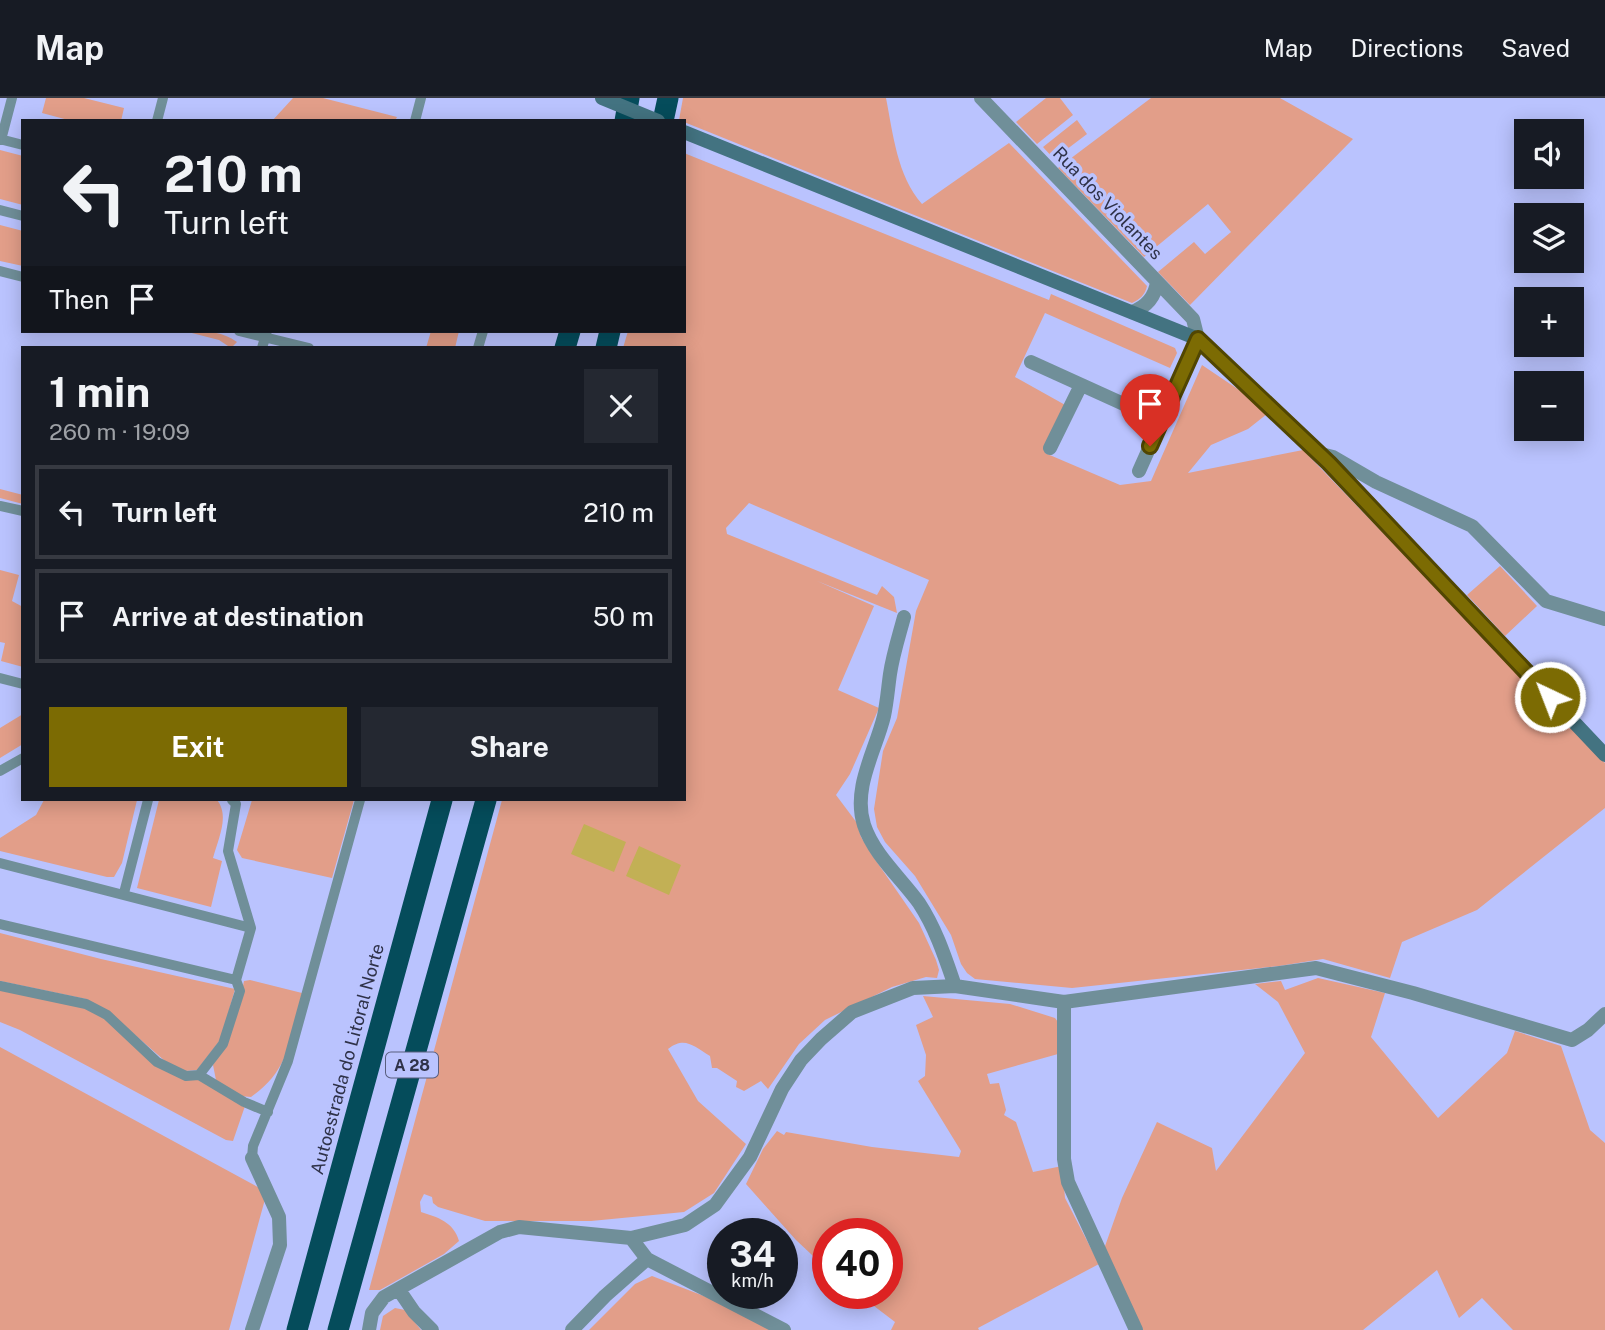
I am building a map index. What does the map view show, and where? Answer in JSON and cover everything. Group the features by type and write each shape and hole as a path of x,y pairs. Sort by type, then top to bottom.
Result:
{"highway":[{"path":"625,119 629,98"},
{"path":"663,119 668,98"},
{"name":"Autoestrada do Litoral Norte","path":"297,1330 442,801"},
{"name":"A 28","path":"338,1330 486,801"}],"street":[{"path":"602,98 653,119"},
{"name":"Rua dos Violantes","path":"981,98 1193,319 1198,339"},
{"path":"691,134 1198,339 1354,490 1605,755"},
{"path":"1132,312 1148,302 1156,290 1157,282"},
{"path":"1139,471 1198,339"},
{"path":"1031,362 1161,421"},
{"path":"1051,448 1081,385"},
{"path":"1317,453 1340,460 1376,482 1472,526 1546,601 1605,619"},
{"path":"1354,490 1366,482 1376,482"},
{"path":"1368,505 1384,495 1406,496"},
{"path":"904,617 892,663 884,718 863,785 861,807 864,824 876,847 919,904 934,930 955,986"},
{"path":"369,1330 372,1312 378,1304 500,1232 519,1227 631,1238 685,1225 715,1205 750,1157 782,1089 801,1060 821,1039 852,1012 913,988 955,986 1064,1002 1316,968 1413,993 1572,1040 1605,1014"},
{"path":"1064,1002 1063,1159 1068,1182 1135,1329"},
{"path":"252,1158 278,1217 280,1245 252,1330"},
{"path":"631,1238 647,1259 784,1330"},
{"path":"572,1330 647,1259"},
{"path":"399,1290 414,1312 432,1330"}],"lane":[{"path":"12,98 0,140 21,145"},
{"path":"158,119 163,98"},
{"path":"416,119 421,98"},
{"path":"0,210 21,215"},
{"path":"0,271 21,276"},
{"path":"266,334 303,346"},
{"path":"0,506 21,511"},
{"path":"0,678 21,683"},
{"path":"0,771 21,759"},
{"path":"124,893 148,801"},
{"path":"199,1075 223,1044 240,991 236,979 251,928 229,850 236,804 233,801"},
{"path":"252,1158 253,1146 288,1061 360,801"},
{"path":"0,863 251,928"},
{"path":"0,924 236,979"},
{"path":"0,986 86,1004 107,1015 157,1062 186,1076 199,1075 268,1112"}],"shaded area":[{"path":"46,98 84,98 124,108 121,119 64,119 42,113"},
{"path":"293,98 323,98 397,117 396,119 274,119"},
{"path":"683,98 886,98 901,167 922,204 1009,143 1147,286 1146,289 1142,296 1132,303 686,123 686,119 679,119"},
{"path":"1046,98 1060,98 1073,115 1037,144 1016,122"},
{"path":"1151,98 1280,98 1353,139 1190,305 1158,272 1194,242 1205,254 1231,232 1208,204 1144,257 1058,168"},
{"path":"1077,120 1087,134 1054,159 1043,147"},
{"path":"0,150 21,155 21,204 0,199"},
{"path":"686,154 1049,300 1051,294 1175,348 1177,353 1170,368 1045,313 1015,377 1067,406 1045,453 1120,485 1151,481 1202,365 1248,396 1267,414 1248,429 1211,445 1188,473 1303,450 1605,763 1605,808 1477,910 1402,942 1390,978 1323,959 1072,988 975,979 961,964 951,935 915,876 885,842 877,827 874,809 883,751 897,718 916,611 929,580 749,503 726,528 727,534 877,595 882,586 894,597 897,613 817,581 874,606 838,690 879,708 850,774 836,795 857,823 861,837 872,855 919,923 936,960 939,970 937,978 926,977 892,987 825,1020 799,1044 768,1089 761,1081 744,1091 736,1087 737,1081 717,1068 712,1068 710,1056 689,1044 679,1043 668,1049 698,1101 746,1144 714,1193 684,1212 591,1221 485,1221 438,1207 433,1203 432,1197 424,1194 420,1202 421,1212 439,1218 449,1225 459,1241 444,1254 380,1290 369,1290 502,801 686,801 686,346 624,346 627,333 686,333"},
{"path":"0,225 21,230 21,266 0,261"},
{"path":"192,333 218,333 237,342 228,346 219,340"},
{"path":"430,333 459,333 455,346 427,346"},
{"path":"0,489 21,494 21,503 0,498"},
{"path":"1500,566 1537,606 1505,636 1467,595"},
{"path":"0,570 19,575 12,601 21,606 21,666 1,661 5,643 0,642"},
{"path":"21,715 21,745 0,758 0,728"},
{"path":"43,801 137,801 122,863 114,877 0,851 0,838 36,815"},
{"path":"159,801 218,801 223,820 213,858 222,861 211,907 137,888"},
{"path":"252,801 354,801 332,878 242,858 237,850"},
{"path":"584,824 626,842 614,872 571,854"},
{"path":"639,846 681,865 669,895 626,876"},
{"path":"0,933 235,989 221,1039 197,1070 185,1071 165,1061 111,1014 86,999 0,981"},
{"path":"1318,978 1385,993 1371,1037 1438,1118 1507,1053 1515,1031 1561,1046 1590,1130 1605,1143 1605,1330 1513,1330 1482,1298 1459,1318 1437,1270 1363,1330 1143,1330 1104,1249 1122,1198 1157,1122 1212,1148 1216,1171 1305,1053 1278,1002 1255,984 1281,981 1285,990"},
{"path":"250,980 302,993 291,1038 281,1064 264,1087 251,1097 240,1096 216,1080 213,1065 233,1024 244,981"},
{"path":"0,990 86,1007 110,1022 154,1064 202,1080 245,1106 233,1141 226,1140 20,1030 0,1022"},
{"path":"923,996 1010,1004 1055,1018 1061,1026 1058,1054 987,1074 990,1084 999,1083 1006,1110 1004,1115 1016,1122 1033,1172 1062,1166 1065,1198 1099,1264 978,1328 979,1330 891,1330 895,1322 878,1309 903,1309 903,1218 812,1218 812,1255 798,1242 798,1218 776,1218 746,1184 763,1149 777,1131 784,1135 786,1132 872,1147 959,1157 961,1151 918,1081 925,1076 926,1055 916,1025 933,1017"},
{"path":"0,1047 267,1192 229,1330 0,1330"},
{"path":"652,1276 707,1297 707,1309 737,1309 773,1330 589,1330 635,1284"},
{"path":"395,1308 405,1310 421,1330 380,1330 383,1316"}],"route":[{"path":"1150,446 1198,339 1329,463 1550,697"}]}
